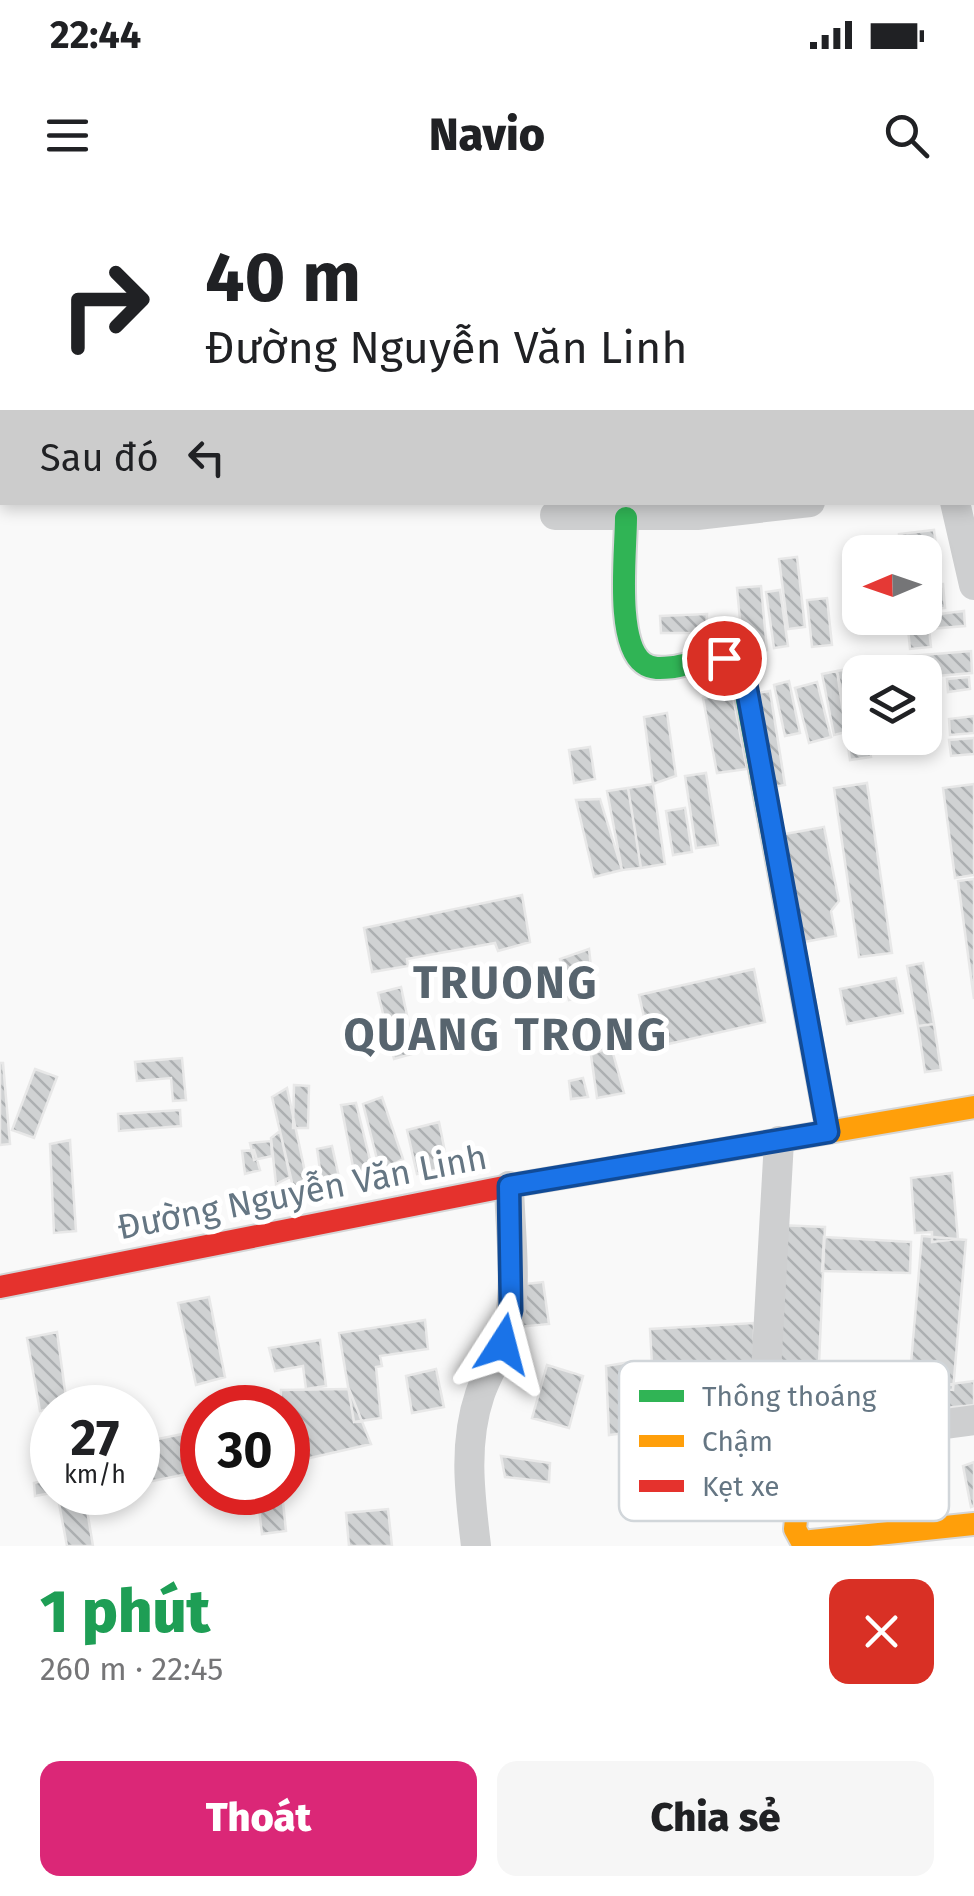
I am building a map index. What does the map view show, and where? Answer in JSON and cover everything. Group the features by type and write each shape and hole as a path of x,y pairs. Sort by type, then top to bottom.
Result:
{"street":[{"path":"555,515 626,518 762,505"},
{"path":"955,505 974,584"},
{"path":"626,518 624,620 638,660 661,670 724,658 741,668 828,1132"},
{"name":"Đường Nguyễn Văn Linh","path":"0,1287 509,1186 974,1108"},
{"path":"767,1361 779,1141"},
{"path":"476,1546 469,1488 470,1447 482,1390 503,1344 511,1310 509,1186"},
{"path":"949,1423 974,1420"},
{"path":"796,1521 796,1536 802,1542 974,1524"}],"building":[{"path":"934,530 935,535 899,535"},
{"path":"797,557 805,627 788,629 779,559"},
{"path":"761,586 767,650 743,652 737,588"},
{"path":"780,590 788,646 774,648 766,592"},
{"path":"827,598 832,645 812,647 807,600"},
{"path":"964,611 965,626 942,628 942,614"},
{"path":"707,614 706,633 661,633 660,616"},
{"path":"909,635 930,635 931,647 910,649"},
{"path":"971,651 972,673 942,676 942,655 922,655"},
{"path":"842,670 842,705 837,671"},
{"path":"837,671 842,694 842,733 834,735 822,674"},
{"path":"969,677 970,689 948,692 947,679"},
{"path":"789,681 800,733 785,736 774,685"},
{"path":"817,682 831,737 809,743 795,688"},
{"path":"770,691 785,785 765,788 750,694"},
{"path":"732,692 747,769 717,773 703,698"},
{"path":"667,713 676,776 653,784 644,717"},
{"path":"974,716 974,733 950,735 949,719"},
{"path":"974,738 974,754 951,756 949,740"},
{"path":"590,747 595,779 574,783 569,750"},
{"path":"849,755 871,755 871,757 850,760"},
{"path":"706,773 718,845 696,848 685,776"},
{"path":"867,783 892,953 859,957 834,788"},
{"path":"653,784 665,864 641,868 628,788"},
{"path":"974,784 974,875 955,878 943,788"},
{"path":"628,788 641,868 622,870 607,791"},
{"path":"600,799 622,870 594,877 576,800"},
{"path":"685,808 692,852 673,855 666,811"},
{"path":"824,827 839,901 831,911 836,936 799,943 779,835"},
{"path":"974,879 974,999 958,881"},
{"path":"522,895 530,942 498,951 495,943 407,959 408,966 372,972 364,928"},
{"path":"589,949 594,994 569,1000 560,959"},
{"path":"923,963 934,1024 918,1026 907,966"},
{"path":"754,969 765,1022 651,1048 639,995"},
{"path":"896,978 903,1013 847,1024 840,989"},
{"path":"401,987 415,1053 394,1059 378,993"},
{"path":"934,1024 941,1070 925,1072 918,1026"},
{"path":"611,1046 624,1093 597,1098 591,1055"},
{"path":"182,1058 186,1100 173,1101 171,1078 137,1081 135,1062"},
{"path":"0,1063 10,1144 0,1145"},
{"path":"35,1069 57,1077 34,1138 12,1130"},
{"path":"583,1078 588,1097 571,1099 569,1081"},
{"path":"294,1085 309,1086 308,1128 293,1128"},
{"path":"287,1088 308,1186 294,1191 272,1097"},
{"path":"382,1097 403,1159 380,1171 363,1104"},
{"path":"356,1103 373,1172 355,1177 341,1105"},
{"path":"180,1110 181,1126 119,1131 118,1114"},
{"path":"439,1122 448,1167 417,1174 407,1130"},
{"path":"280,1131 290,1177 276,1184 271,1138"},
{"path":"70,1140 76,1231 54,1233 50,1144"},
{"path":"271,1141 272,1156 254,1160 250,1143"},
{"path":"332,1146 341,1186 323,1190 317,1149"},
{"path":"254,1150 260,1170 245,1174 242,1151"},
{"path":"952,1173 958,1239 932,1242 932,1232 915,1233 911,1178"},
{"path":"778,1225 825,1227 819,1361 772,1361"},
{"path":"922,1236 966,1240 953,1390 949,1390 949,1361 911,1361"},
{"path":"824,1237 911,1242 910,1273 822,1271"},
{"path":"543,1282 549,1324 518,1327 515,1285"},
{"path":"209,1297 225,1377 196,1385 178,1303"},
{"path":"425,1320 428,1349 380,1356 382,1366 376,1367 381,1418 354,1422 339,1333"},
{"path":"754,1323 754,1361 652,1361 650,1329"},
{"path":"57,1332 64,1385 35,1385 27,1338"},
{"path":"320,1340 326,1386 310,1388 305,1385 303,1366 275,1371 269,1348"},
{"path":"619,1364 619,1434 609,1435 606,1366"},
{"path":"547,1365 583,1376 569,1428 532,1418"},
{"path":"436,1369 444,1407 412,1413 406,1376"},
{"path":"974,1381 974,1405 949,1408 949,1384"},
{"path":"349,1389 371,1444 310,1458 310,1390"},
{"path":"180,1434 180,1475 160,1480 160,1439"},
{"path":"501,1456 550,1463 549,1482 505,1477"},
{"path":"974,1462 974,1506 971,1507 963,1466"},
{"path":"388,1509 392,1546 349,1546 346,1513"},
{"path":"61,1515 88,1515 93,1546 67,1546"},
{"path":"260,1515 284,1515 286,1531 262,1534"}],"traffic: fast":[{"path":"626,518 625,617 634,652 654,668 716,660 741,668 828,1132"}],"traffic: slow":[{"path":"676,1158 974,1107"},
{"path":"796,1521 795,1529 802,1542 974,1524"}],"traffic: jam":[{"path":"0,1287 509,1186 676,1158"}],"district":[{"name":"TRUONG QUANG TRONG","path":"506,1009"}],"route":[{"path":"503,1344 511,1310 509,1186 828,1132 745,679 741,668 724,658"}]}
